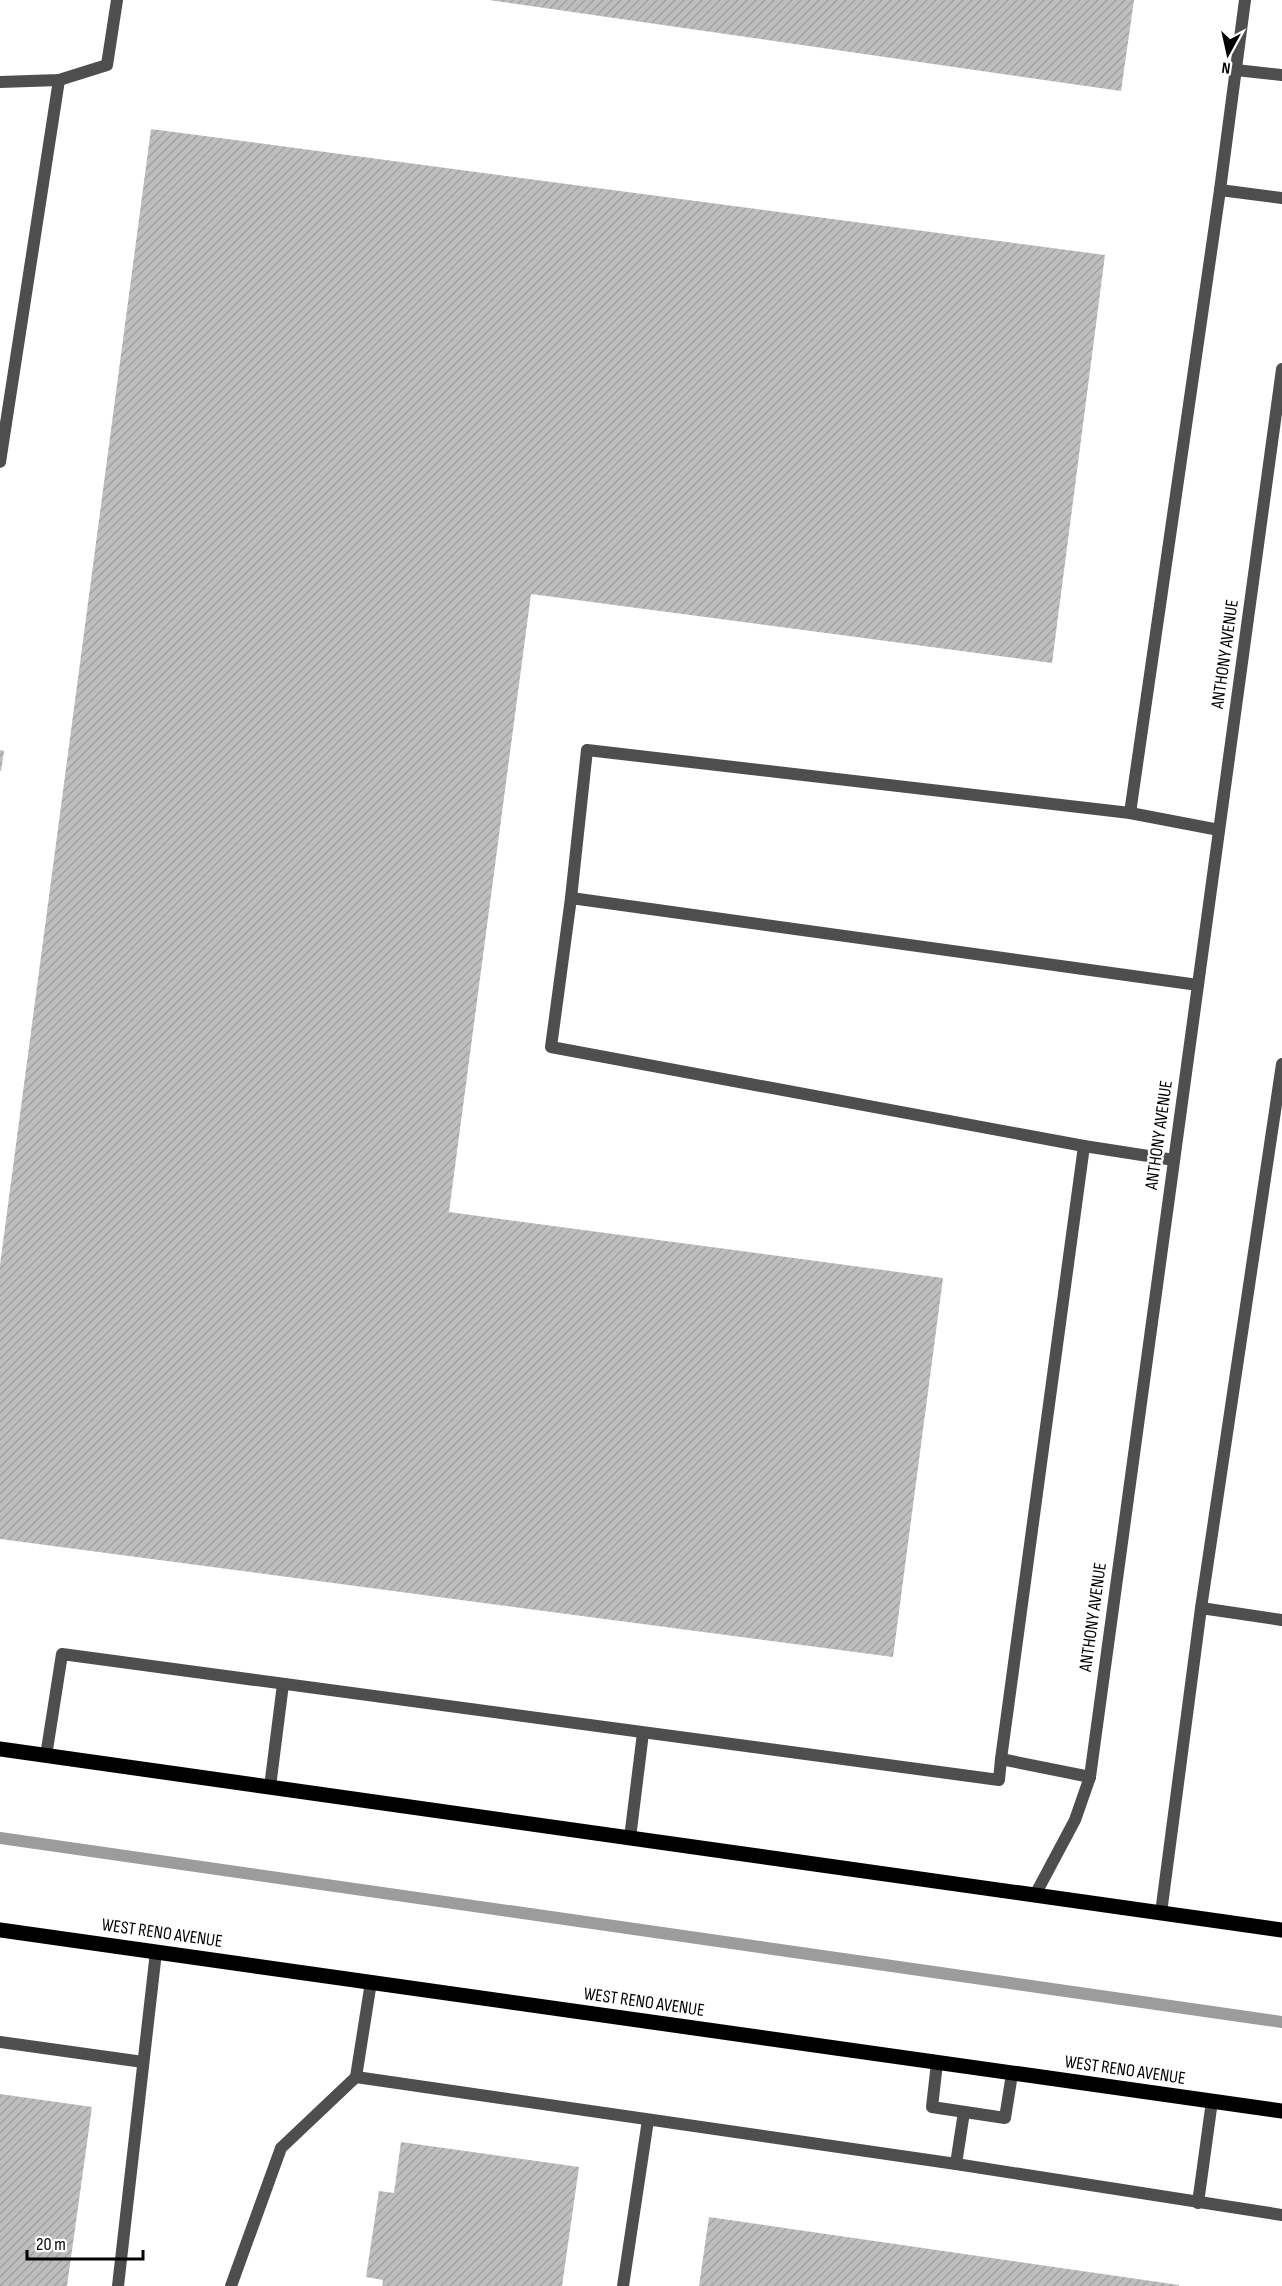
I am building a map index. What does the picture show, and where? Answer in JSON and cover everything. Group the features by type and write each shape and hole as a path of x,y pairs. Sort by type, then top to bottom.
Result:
{"main road":[{"path":"0,1749 1282,1930"},
{"name":"WEST RENO AVENUE","path":"0,1930 1282,2111"}],"street":[{"path":"0,82 58,80 107,65 117,0"},
{"path":"1130,813 1220,190 1245,0"},
{"path":"1236,70 1282,75"},
{"path":"0,462 58,80"},
{"path":"1220,190 1282,198"},
{"name":"ANTHONY AVENUE","path":"1035,1895 1075,1820 1090,1777 1282,369"},
{"path":"1174,1160 1084,1146 551,1047 571,898 587,750 1130,813 1219,830"},
{"path":"571,898 1198,985"},
{"path":"1161,1913 1202,1608 1282,1064"},
{"path":"46,1756 62,1654 999,1780 1084,1146"},
{"path":"1202,1608 1282,1620"},
{"path":"270,1787 283,1684"},
{"path":"630,1838 643,1733"},
{"path":"1000,1759 1090,1777"},
{"path":"118,2286 156,1952"},
{"path":"231,2286 281,2148 356,2077 371,1982"},
{"path":"0,2042 142,2062"},
{"path":"937,2063 932,2108 1005,2118 1012,2074"},
{"path":"356,2077 956,2164 1282,2215"},
{"path":"1198,2203 1212,2101"},
{"path":"956,2164 964,2112"},
{"path":"623,2286 648,2120"}],"building":[{"path":"489,0 1134,0 1121,91"},
{"path":"151,129 1105,255 1052,663 531,594 449,1212 943,1278 893,1657 0,1539 0,1265"},
{"path":"0,750 4,751 1,771 0,771"},
{"path":"0,2094 92,2107 67,2286 0,2286"},
{"path":"401,2142 579,2167 562,2286 382,2286 383,2280 366,2277 379,2191 394,2193"},
{"path":"709,2217 1179,2285 1179,2286 699,2286"}],"waterway":[{"path":"0,1838 1282,2022"}]}
